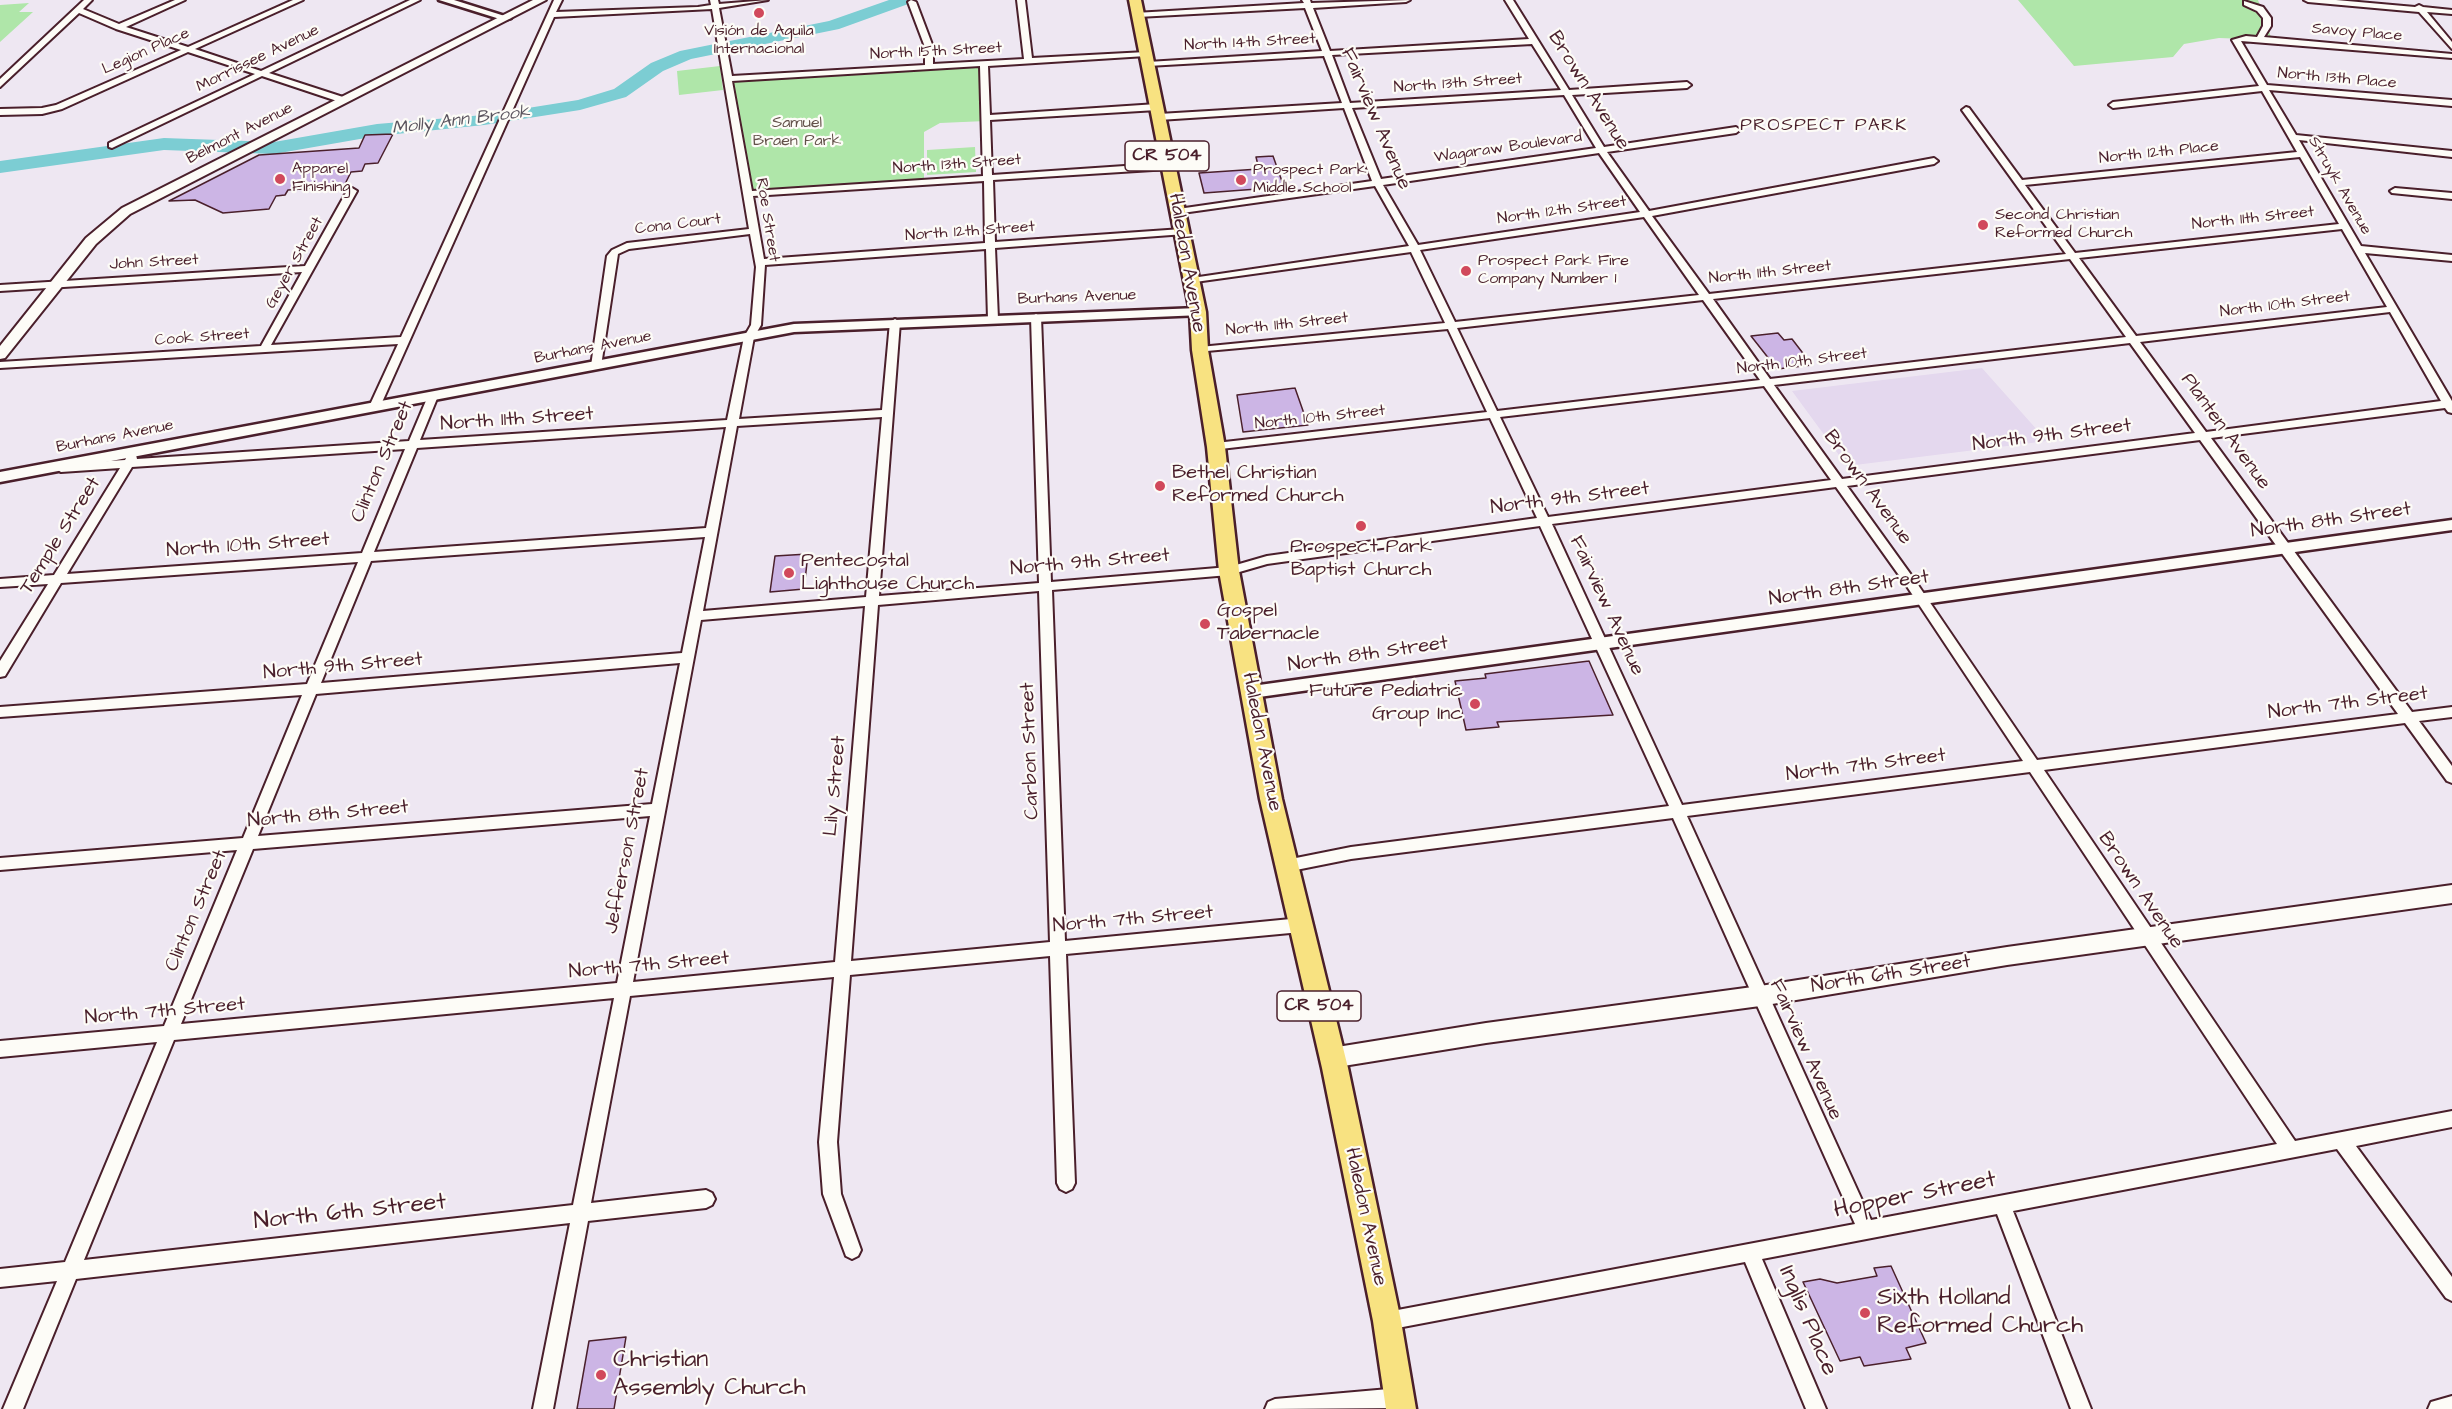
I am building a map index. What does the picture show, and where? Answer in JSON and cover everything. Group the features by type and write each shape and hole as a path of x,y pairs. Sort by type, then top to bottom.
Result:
{"main road":[{"name":"Belmont Avenue","path":"0,355 91,242 126,211 541,0"},
{"name":"Haledon Avenue","path":"1135,0 1198,312 1200,350 1216,447 1229,571 1286,866 1331,1058 1387,1321 1401,1404"},
{"name":"North 6th Street","path":"1331,1058 1486,1033 1760,996 2007,956 2452,894"}],"street":[{"path":"0,84 88,0"},
{"path":"119,27 181,0"},
{"name":"Legion Place","path":"0,112 42,111 59,107 299,0"},
{"name":"Morrissee Avenue","path":"112,145 416,0"},
{"path":"444,0 506,18"},
{"name":"Clinton Street","path":"375,407 558,0"},
{"path":"551,15 764,0"},
{"path":"1021,0 1028,61"},
{"path":"1138,15 1307,3 1406,0"},
{"name":"Brown Avenue","path":"1509,0 1600,150 1922,600 2291,1150"},
{"path":"2308,0 2452,12"},
{"path":"2413,0 2452,47"},
{"path":"2250,1 2267,18 2266,26 2259,39"},
{"path":"912,2 929,46 929,67"},
{"name":"Roe Street","path":"714,3 760,262 756,325 749,337"},
{"name":"Fairview Avenue","path":"1307,3 1377,182 1414,247 1449,326 1603,645 1867,1231"},
{"path":"78,10 119,27 343,100"},
{"name":"Struyk Avenue","path":"2259,39 2239,38 2236,40 2450,407"},
{"name":"Savoy Place","path":"2259,39 2452,56"},
{"name":"North 14th Street","path":"1147,59 1327,53 1534,41"},
{"name":"North 15th Street","path":"728,79 1028,61 1147,59"},
{"path":"984,64 993,319"},
{"name":"North 13th Street","path":"1158,112 1347,106 1687,85"},
{"name":"North 13th Place","path":"2113,105 2275,87 2452,103"},
{"name":"Planten Avenue","path":"1966,110 2452,777"},
{"path":"986,118 1158,112"},
{"name":"Wagaraw Boulevard","path":"1178,212 1736,130"},
{"path":"2293,137 2452,154"},
{"name":"North 12th Place","path":"2019,183 2302,154"},
{"name":"North 12th Street","path":"1192,281 1647,214 1934,161"},
{"name":"North 13th Street","path":"748,194 1169,166"},
{"name":"Geyer Street","path":"264,349 352,191"},
{"path":"2395,191 2452,196"},
{"name":"North 11th Street","path":"1200,350 1449,326 2344,226"},
{"name":"Cona Court","path":"596,366 612,256 615,252 627,246 755,231"},
{"name":"North 12th Street","path":"760,262 1182,232"},
{"path":"2358,249 2452,258"},
{"name":"John Street","path":"0,288 309,269"},
{"name":"North 10th Street","path":"1216,447 2393,309"},
{"name":"Burhans Avenue","path":"0,477 817,325 1198,312"},
{"name":"Carbon Street","path":"1036,317 1066,1183"},
{"name":"Lily Street","path":"852,1250 832,1194 828,1152 895,322"},
{"name":"Jefferson Street","path":"543,1409 749,337"},
{"name":"Cook Street","path":"0,365 406,340"},
{"name":"Clinton Street","path":"13,1409 433,396"},
{"name":"North 9th Street","path":"696,616 1229,571 1267,560 1545,521 2204,436 2450,407"},
{"name":"North 11th Street","path":"41,470 887,413"},
{"name":"Temple Street","path":"0,672 136,451"},
{"name":"North 8th Street","path":"1252,692 1603,645 2452,525"},
{"name":"North 10th Street","path":"0,583 713,532"},
{"name":"North 9th Street","path":"0,711 311,689 688,657"},
{"name":"North 7th Street","path":"1286,866 1351,853 2452,712"},
{"name":"North 8th Street","path":"0,864 659,808"},
{"name":"North 7th Street","path":"0,1049 1301,925"},
{"name":"Hopper Street","path":"1387,1321 1750,1254 2452,1119"},
{"path":"2342,1141 2452,1292"},
{"name":"North 6th Street","path":"0,1278 706,1199"},
{"path":"2002,1205 2081,1409"},
{"name":"Inglis Place","path":"1750,1254 1815,1409"},
{"path":"1275,1409 1401,1404"},
{"path":"2438,1409 2452,1406"}],"shaded area":[{"path":"1982,368 2047,441 1847,466 1792,391"}],"green space":[{"path":"2018,0 2258,0 2272,40 2219,38 2184,44 2173,57 2074,66"},
{"path":"29,3 19,12 33,12 0,42 0,5"},
{"name":"Samuel Braen Park","path":"985,64 986,121 940,123 924,132 924,183 748,196 729,79"},
{"path":"720,66 723,90 679,95 677,71"},
{"path":"975,147 976,172 927,175 927,150"}],"building":[{"name":"Apparel Finishing","path":"393,134 378,163 365,164 362,171 351,172 344,186 288,190 285,195 276,196 269,209 223,213 195,200 169,201 259,155 359,148 365,135"},
{"name":"Prospect Park Middle School","path":"1273,156 1284,187 1204,193 1199,173 1259,169 1256,157"},
{"path":"1778,333 1784,340 1792,339 1812,365 1777,369 1751,336"},
{"path":"1295,388 1308,425 1243,432 1237,395"},
{"name":"Pentecostal Lighthouse Church","path":"808,554 804,589 770,592 775,556"},
{"path":"1589,661 1613,715 1497,722 1499,727 1466,730 1455,681 1486,678 1485,674"},
{"name":"Sixth Holland Reformed Church","path":"1891,1266 1926,1343 1906,1348 1911,1359 1864,1366 1860,1357 1840,1361 1803,1282 1820,1279 1837,1283 1877,1276 1874,1268"},
{"name":"Christian Assembly Church","path":"626,1337 614,1409 577,1409 589,1341"}],"waterway":[{"name":"Molly Ann Brook","path":"0,167 164,144 274,148 377,130 484,120 580,105 620,93 657,67 686,55 833,25 905,0"}],"place":[{"name":"Visión de Aguila Internacional","path":"759,13"},
{"name":"Apparel Finishing","path":"280,179"},
{"name":"Prospect Park Middle School","path":"1241,180"},
{"name":"Second Christian Reformed Church","path":"1983,225"},
{"name":"Prospect Park Fire Company Number 1","path":"1466,271"},
{"name":"Bethel Christian Reformed Church","path":"1160,486"},
{"name":"Prospect Park Baptist Church","path":"1361,526"},
{"name":"Pentecostal Lighthouse Church","path":"789,573"},
{"name":"Gospel Tabernacle","path":"1205,624"},
{"name":"Future Pediatric Group Inc","path":"1475,704"},
{"name":"Sixth Holland Reformed Church","path":"1865,1313"},
{"name":"Christian Assembly Church","path":"601,1375"}],"district":[{"name":"PROSPECT PARK","path":"1824,126"}]}
